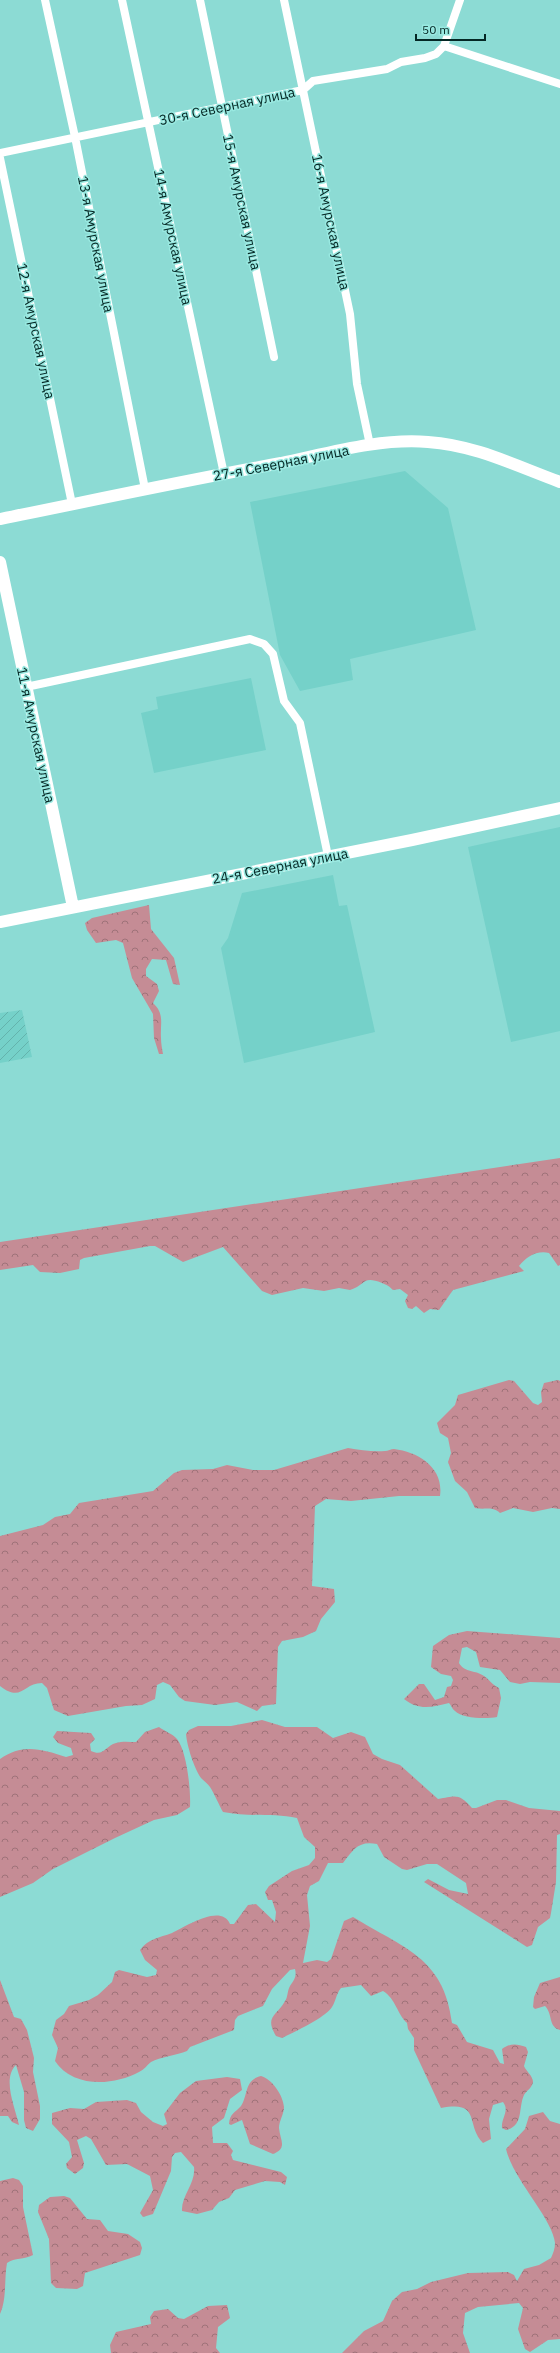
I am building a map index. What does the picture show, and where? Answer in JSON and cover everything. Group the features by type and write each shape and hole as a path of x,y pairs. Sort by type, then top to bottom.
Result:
{"street":[{"name":"13-я Амурская улица","path":"45,0 75,138 145,489"},
{"name":"14-я Амурская улица","path":"122,0 224,474"},
{"name":"15-я Амурская улица","path":"200,0 274,357"},
{"name":"16-я Амурская улица","path":"284,0 350,314 357,384 370,446"},
{"path":"460,0 444,46 560,84"},
{"name":"30-я Северная улица","path":"0,153 303,90 313,81 388,69 401,62 425,58 436,54 444,46"},
{"name":"12-я Амурская улица","path":"0,158 72,504"},
{"name":"27-я Северная улица","path":"0,519 145,489 370,446 426,442 455,445 500,459 560,482"},
{"name":"11-я Амурская улица","path":"0,562 73,907"},
{"path":"26,687 250,639 258,641 273,654 284,701 300,723 328,856"},
{"name":"24-я Северная улица","path":"0,922 560,808"}],"shaded area":[{"path":"405,471 448,508 476,630 350,659 353,680 300,691 280,655 250,502"},
{"path":"251,678 266,750 154,773 141,713 158,709 156,697"},
{"path":"560,827 560,1031 511,1042 468,847"},
{"path":"333,875 339,906 347,905 375,1032 244,1063 221,948 228,938 242,893"},
{"path":"22,1010 32,1057 0,1063 0,1013"}],"green space":[{"path":"149,905 151,929 174,958 180,985 173,984 166,960 152,959 146,969 146,976 157,984 159,991 153,1003 161,1015 161,1040 163,1054 159,1054 154,1038 153,1014 132,978 123,943 116,940 96,943 87,930 85,923 92,918"},
{"path":"560,1158 560,1265 558,1266 549,1253 536,1253 528,1257 519,1266 524,1271 453,1290 439,1310 430,1309 424,1313 416,1306 412,1309 408,1308 405,1301 408,1295 400,1289 393,1290 385,1284 371,1280 367,1280 350,1290 339,1288 324,1291 303,1288 272,1295 262,1291 223,1247 183,1262 155,1246 150,1246 84,1258 80,1260 79,1269 60,1273 40,1272 33,1265 0,1270 0,1242"},
{"path":"509,1380 514,1381 533,1403 538,1405 542,1402 541,1392 544,1383 558,1380 560,1381 560,1509 552,1508 533,1512 513,1508 500,1513 491,1509 475,1508 467,1492 455,1481 448,1462 451,1453 448,1438 440,1433 437,1423 455,1405 458,1395"},
{"path":"348,1448 376,1451 394,1449 421,1458 428,1463 438,1477 440,1496 399,1496 351,1501 326,1499 315,1506 312,1586 334,1589 335,1602 321,1619 316,1631 303,1637 282,1641 278,1647 276,1704 262,1706 257,1711 237,1702 215,1705 185,1701 179,1697 170,1685 163,1682 157,1685 155,1699 142,1705 126,1706 68,1716 54,1710 47,1688 42,1683 31,1686 18,1693 7,1691 0,1686 0,1536 43,1525 55,1517 70,1514 79,1503 153,1491 174,1473 182,1470 213,1469 227,1465 253,1470 274,1470"},
{"path":"467,1631 560,1638 560,1683 530,1682 520,1684 510,1682 500,1670 480,1667 476,1652 467,1647 462,1648 459,1663 467,1670 481,1674 499,1688 501,1698 497,1717 482,1718 463,1716 458,1714 449,1703 431,1707 420,1707 404,1699 419,1684 424,1684 435,1700 444,1697 447,1687 451,1686 453,1680 451,1676 441,1674 431,1667 433,1646 449,1635"},
{"path":"262,1720 285,1727 317,1727 333,1738 351,1732 365,1737 373,1754 382,1759 400,1765 438,1799 457,1797 464,1800 472,1808 476,1808 497,1800 506,1800 529,1808 560,1811 560,1834 557,1835 556,1882 550,1918 538,1927 532,1945 527,1947 424,1882 428,1879 449,1890 468,1894 466,1883 437,1864 427,1864 407,1870 402,1869 384,1857 377,1844 371,1843 357,1847 343,1863 328,1863 319,1881 310,1886 307,1895 310,1926 303,1963 317,1960 327,1962 331,1959 344,1921 353,1917 404,1947 418,1957 430,1969 440,1983 448,2001 452,2023 457,2025 467,2042 493,2050 500,2063 504,2064 502,2049 514,2045 526,2047 528,2052 524,2066 533,2082 532,2086 524,2095 520,2116 516,2125 512,2128 506,2130 502,2128 506,2108 503,2102 493,2105 489,2119 491,2139 483,2143 478,2136 468,2111 454,2106 441,2108 414,2050 414,2038 408,2029 407,2023 391,1998 383,1991 371,1996 361,1985 341,1988 332,2007 323,2016 282,2038 276,2036 271,2020 286,1999 289,1988 294,1980 296,1972 295,1969 290,1970 272,1989 263,2006 238,2016 235,2020 234,2030 190,2047 187,2051 155,2060 141,2071 129,2077 106,2082 83,2080 72,2076 63,2070 55,2061 58,2048 52,2035 56,2020 64,2014 69,2006 89,2000 98,1995 112,1982 115,1972 119,1970 147,1977 156,1975 157,1970 145,1960 140,1950 143,1946 154,1939 172,1933 202,1918 219,1916 225,1918 230,1924 234,1924 248,1905 256,1904 275,1922 276,1912 272,1900 268,1900 265,1892 269,1886 292,1871 309,1865 315,1858 315,1847 304,1837 297,1818 223,1812 212,1790 198,1774 193,1763 186,1734 189,1730 198,1726 231,1726"},
{"path":"159,1727 175,1737 180,1745 188,1772 190,1807 177,1815 154,1820 115,1838 53,1869 33,1883 0,1897 0,1759 8,1754 24,1749 40,1750 66,1757 73,1755 71,1748 58,1743 53,1737 57,1731 91,1733 95,1739 90,1744 91,1751 99,1753 112,1744 136,1742 145,1732"},
{"path":"560,1977 560,2030 552,2023 545,2006 535,2009 533,2007 534,1997 540,1983"},
{"path":"0,1980 14,2017 21,2019 27,2030 34,2058 33,2072 40,2106 40,2119 33,2131 26,2128 24,2120 24,2092 16,2065 12,2071 10,2085 19,2125 12,2122 8,2116 0,2116"},
{"path":"261,2076 269,2080 276,2088 282,2098 284,2107 279,2128 282,2146 278,2152 273,2154 250,2144 242,2120 231,2125 229,2124 232,2115 241,2106 249,2085 256,2078"},
{"path":"227,2077 240,2079 242,2090 230,2099 224,2118 212,2127 213,2143 227,2143 233,2151 231,2155 233,2160 281,2172 287,2177 285,2185 280,2182 265,2181 235,2190 229,2198 219,2202 212,2210 197,2214 182,2211 182,2205 193,2179 194,2167 181,2152 175,2153 172,2157 171,2171 153,2214 143,2217 140,2213 153,2190 150,2176 127,2164 106,2165 91,2139 86,2136 77,2140 84,2163 83,2168 75,2174 67,2168 66,2164 72,2157 69,2142 52,2124 52,2113 70,2108 84,2109 96,2102 127,2100 136,2103 141,2112 153,2122 163,2126 167,2124 164,2114 180,2093 196,2081"},
{"path":"543,2112 550,2121 560,2124 560,2339 548,2340 530,2352 525,2349 518,2329 523,2308 519,2303 478,2307 465,2313 463,2333 470,2353 342,2353 364,2331 383,2321 392,2301 402,2292 417,2289 431,2282 468,2273 508,2272 514,2275 517,2281 524,2269 539,2265 551,2258 555,2245 553,2233 516,2173 506,2149 525,2129 529,2116"},
{"path":"13,2178 19,2180 23,2186 23,2207 33,2255 7,2263 4,2302 0,2314 0,2181"},
{"path":"64,2196 70,2198 87,2219 100,2220 108,2231 128,2234 140,2242 142,2248 140,2255 85,2273 83,2286 77,2289 56,2288 51,2283 49,2239 38,2212 39,2205 50,2197"},
{"path":"227,2305 230,2318 218,2327 216,2348 220,2353 111,2353 110,2345 116,2332 151,2324 150,2317 154,2311 168,2309 178,2318 184,2319 208,2306"}]}
